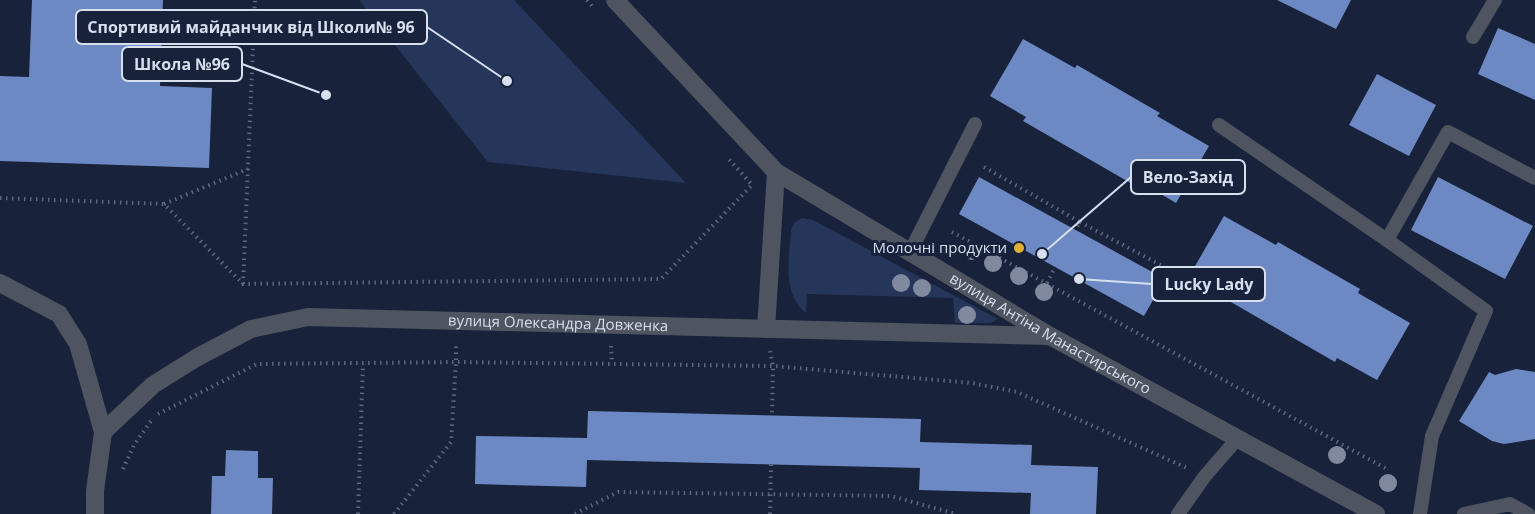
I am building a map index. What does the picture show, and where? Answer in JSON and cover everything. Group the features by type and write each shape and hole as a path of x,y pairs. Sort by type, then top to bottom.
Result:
{"street":[{"name":"вулиця Антіна Манастирського","path":"615,0 776,172 1050,336 1376,514"},
{"path":"766,329 776,172"},
{"path":"0,283 59,314 78,344 103,432 95,491 95,514"},
{"name":"вулиця Олександра Довженка","path":"103,432 153,385 196,358 251,329 308,317 1050,336"}],"lane":[{"path":"1473,38 1495,0"},
{"path":"910,252 975,124"},
{"path":"1219,125 1388,240 1486,311 1432,436 1420,514"},
{"path":"1388,240 1448,132 1535,178"},
{"path":"1178,514 1205,476 1238,438"},
{"path":"1464,514 1510,504 1528,514"}],"path":[{"path":"243,284 255,0"},
{"path":"587,0 595,9"},
{"path":"164,204 243,284 661,279 752,185 721,150"},
{"path":"984,167 1170,270"},
{"path":"0,198 164,204 248,169"},
{"path":"1075,230 1080,222"},
{"path":"952,232 1387,469"},
{"path":"1047,283 1055,267"},
{"path":"394,514 451,442 456,362"},
{"path":"120,475 134,445 154,416 257,364 456,362 773,366 972,383 1017,392 1205,476"},
{"path":"358,514 363,363"},
{"path":"772,416 773,366"},
{"path":"770,514 771,464"},
{"path":"575,514 618,492 891,496 956,514"}],"shaded area":[{"path":"359,0 514,0 686,183 488,162"},
{"path":"802,218 813,220 998,319 991,323 955,323 953,298 807,294 806,313 793,296 789,275 791,230 794,223"}],"building":[{"path":"32,0 163,0 160,86 212,88 209,168 0,161 0,76 29,77"},
{"path":"1277,0 1351,0 1336,29"},
{"path":"1498,28 1535,44 1535,100 1478,74"},
{"path":"1023,39 1075,68 1077,65 1160,113 1157,116 1209,146 1176,203 1137,180 1134,185 1023,121 1026,117 990,96"},
{"path":"1377,74 1436,105 1409,156 1349,125"},
{"path":"979,177 1165,279 1144,316 959,214"},
{"path":"1438,177 1533,226 1505,279 1411,230"},
{"path":"1224,216 1276,245 1278,242 1360,289 1358,293 1410,323 1377,380 1337,358 1335,362 1224,298 1227,293 1191,273"},
{"path":"1516,369 1535,372 1535,439 1504,444 1492,441 1459,421 1489,372 1495,375"},
{"path":"588,411 921,419 920,442 1032,445 1031,465 1098,467 1096,514 1030,514 1031,493 919,490 920,468 587,460 586,487 475,484 476,436 587,438"},
{"path":"226,450 258,451 258,478 273,478 272,514 211,514 212,476 225,476"}],"place":[{"name":"Спортивий майданчик від Школи№ 96","path":"507,81"},
{"name":"Школа №96","path":"326,95"},
{"name":"Молочні продукти","path":"1019,248"},
{"name":"Вело-Захід","path":"1042,254"},
{"name":"Lucky Lady","path":"1079,279"}]}
